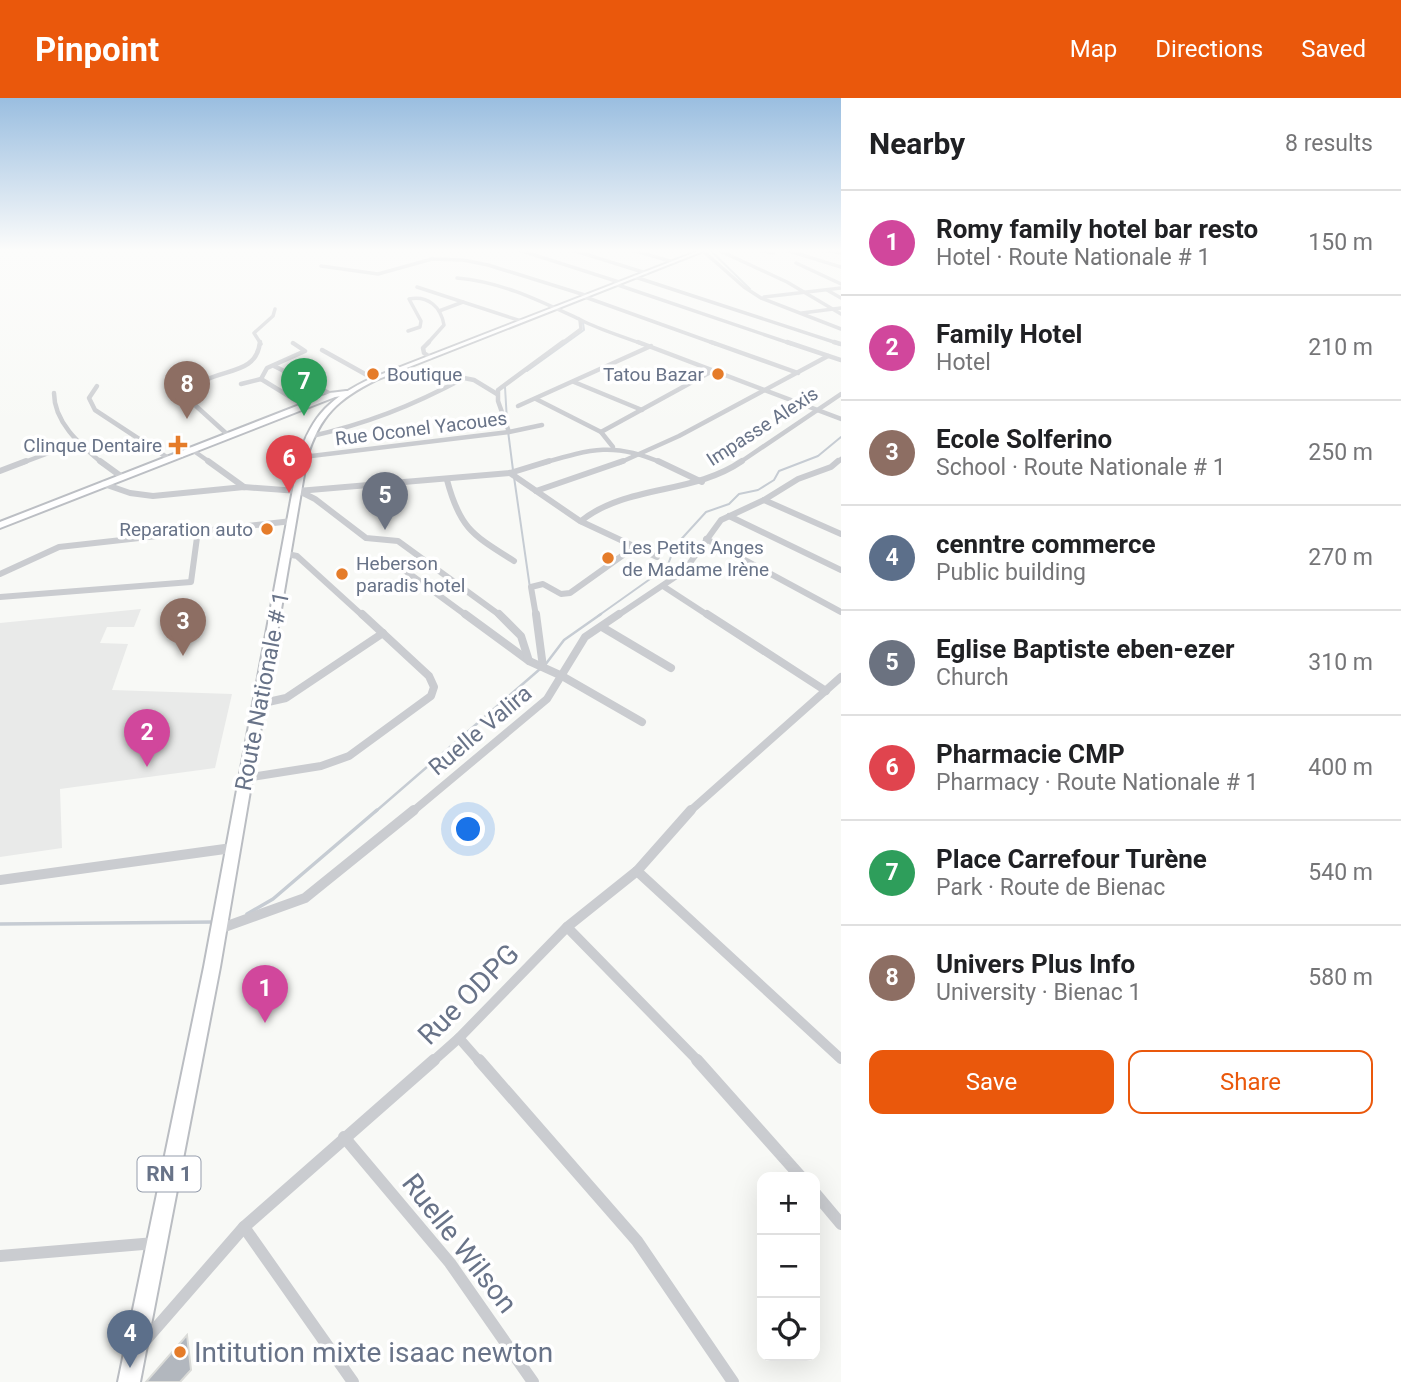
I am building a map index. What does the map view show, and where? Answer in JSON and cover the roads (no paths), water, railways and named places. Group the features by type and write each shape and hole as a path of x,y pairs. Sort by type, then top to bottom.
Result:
{"main road":[{"name":"Route Nationale # 1","path":"129,1382 212,967 216,930 308,437 325,412 346,393 374,379 545,310"},
{"path":"0,524 333,395 346,393"}],"street":[{"path":"228,435 188,395 204,378 247,364 255,358 261,343 254,332 273,316 275,310"},
{"path":"408,331 420,327 421,321 415,310"},
{"path":"430,357 424,353 423,348 444,324 439,311 442,310"},
{"path":"487,310 521,321"},
{"path":"563,310 580,320 841,419"},
{"path":"625,310 798,373"},
{"path":"695,310 841,360"},
{"path":"736,310 841,344"},
{"path":"793,310 841,329"},
{"path":"801,313 825,310"},
{"path":"497,394 501,387 581,329 580,320"},
{"path":"241,384 261,379 267,369 306,351 293,344"},
{"path":"518,406 651,346"},
{"path":"322,350 374,379"},
{"path":"536,491 639,454 679,436 828,356"},
{"path":"274,366 333,395"},
{"path":"601,432 714,370"},
{"path":"308,437 358,426 422,401 464,378 474,380 497,394 509,432"},
{"path":"261,379 305,406"},
{"path":"574,382 642,410"},
{"path":"97,386 89,398 94,410 168,458"},
{"path":"54,393 52,399 55,411 78,442 109,470 122,477"},
{"name":"Impasse Alexis","path":"581,521 596,509 614,501 702,482 732,468 841,394"},
{"path":"536,399 601,432 613,447"},
{"name":"Rue Oconel Yacoues","path":"303,457 509,432 542,425"},
{"path":"0,471 78,442"},
{"path":"104,484 140,495 244,487 298,491 510,473 532,465 613,447 639,454 702,482"},
{"path":"191,449 244,487"},
{"name":"Ruelle Valira","path":"216,930 304,898 538,707 556,688 578,644 684,571 715,526 798,479 831,467 841,459"},
{"path":"510,473 581,521 633,548 657,557"},
{"path":"447,480 455,513 468,532 514,561"},
{"path":"298,491 315,499 366,538 398,541 499,614 521,636 528,661"},
{"path":"764,500 841,534"},
{"path":"729,516 841,570"},
{"path":"0,574 59,547 292,521"},
{"path":"0,597 191,582 198,530"},
{"path":"706,539 841,612"},
{"path":"543,667 540,630 530,593 531,587 543,584 561,593 570,593 633,548"},
{"path":"245,778 335,762 349,755 431,696 434,690 432,678 297,555 287,554"},
{"path":"403,569 528,661 562,676 642,722"},
{"path":"663,586 826,691"},
{"path":"601,627 671,668"},
{"path":"259,704 286,698 383,633"},
{"name":"Rue ODPG","path":"134,1352 244,1227 459,1038 567,927 637,871 683,817 841,677"},
{"path":"0,880 232,848"},
{"path":"637,871 841,1059"},
{"path":"567,927 700,1063 797,1172"},
{"path":"459,1038 637,1241 733,1382"},
{"name":"Ruelle Wilson","path":"344,1137 450,1264 533,1382"},
{"path":"820,1199 841,1224"},
{"path":"244,1227 353,1382"},
{"path":"0,1256 155,1243"}],"waterway":[{"path":"527,371 584,330 583,323"},
{"path":"505,387 507,421"},
{"path":"508,431 513,470"},
{"path":"598,616 667,567 675,546 706,512 729,504 739,494 758,490 774,480 779,471 818,456 841,437"},
{"path":"514,477 530,588"},
{"path":"545,665 564,640 601,614"},
{"path":"375,812 540,669"},
{"path":"247,914 273,899 377,810"},
{"path":"0,924 214,922"}],"place":[{"name":"Boutique","path":"373,374"},
{"name":"Tatou Bazar","path":"718,374"},
{"name":"Place Carrefour Turène","path":"304,416"},
{"name":"Univers Plus Info","path":"187,419"},
{"name":"Clinque Dentaire","path":"178,445"},
{"name":"Pharmacie CMP","path":"289,493"},
{"name":"Reparation auto","path":"267,529"},
{"name":"Eglise Baptiste eben-ezer","path":"385,530"},
{"name":"Les Petits Anges de Madame Irène","path":"608,558"},
{"name":"Heberson paradis hotel","path":"342,574"},
{"name":"Ecole Solferino","path":"183,656"},
{"name":"Family Hotel","path":"147,767"},
{"name":"Romy family hotel bar resto","path":"265,1023"},
{"name":"Intitution mixte isaac newton","path":"180,1352"},
{"name":"cenntre commerce","path":"130,1368"}]}
